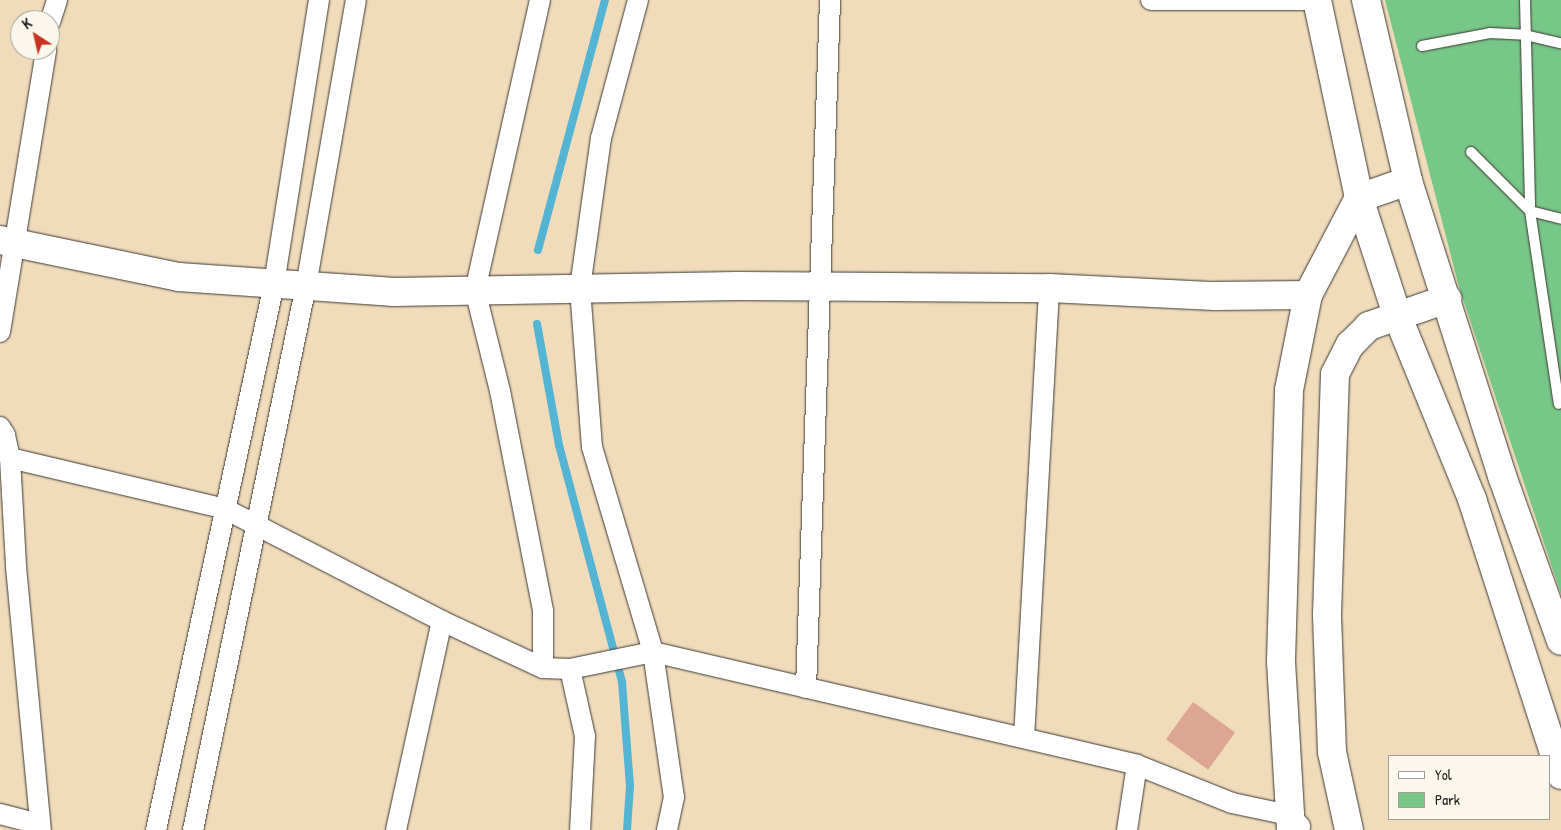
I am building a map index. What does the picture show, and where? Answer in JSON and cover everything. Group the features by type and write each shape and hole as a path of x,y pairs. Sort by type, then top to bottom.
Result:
{"main road":[{"path":"1317,0 1359,198 1397,315 1472,499 1561,775"},
{"path":"1366,0 1408,181 1502,476 1561,641"},
{"path":"1295,825 1281,661 1289,390 1308,294 1359,198 1408,181"},
{"path":"7,243 179,278 394,292 737,286 1049,288 1216,296 1308,294"},
{"path":"1349,830 1332,752 1327,615 1334,374 1350,344 1369,326 1447,299"}],"street":[{"path":"156,830 274,284 319,0"},
{"path":"193,830 306,286 356,0"},
{"path":"540,0 475,290 500,391 543,611 543,668"},
{"path":"638,0 601,138 580,288 592,447 653,652 674,797 667,830"},
{"path":"806,688 822,288 830,0"},
{"path":"1151,0 1317,0"},
{"path":"0,332 7,243 44,60"},
{"path":"1024,738 1049,288"},
{"path":"0,427 5,435 10,458 16,567 40,827 0,814"},
{"path":"10,458 225,509 257,522 442,621 543,668 570,668 653,652 1137,765 1232,803 1295,825"},
{"path":"396,830 442,621"},
{"path":"570,668 585,736 580,830"},
{"path":"1126,830 1137,765"}],"lane":[{"path":"1525,0 1530,211 1559,404"},
{"path":"1422,46 1490,33 1525,35 1561,43"},
{"path":"1471,152 1530,211 1561,219"}],"green space":[{"path":"1385,0 1561,0 1561,594 1459,287"}],"building":[{"path":"1193,702 1235,733 1208,770 1166,739"}],"waterway":[{"path":"538,250 605,0"},
{"path":"537,324 559,445 622,682 630,786 627,830"}]}
